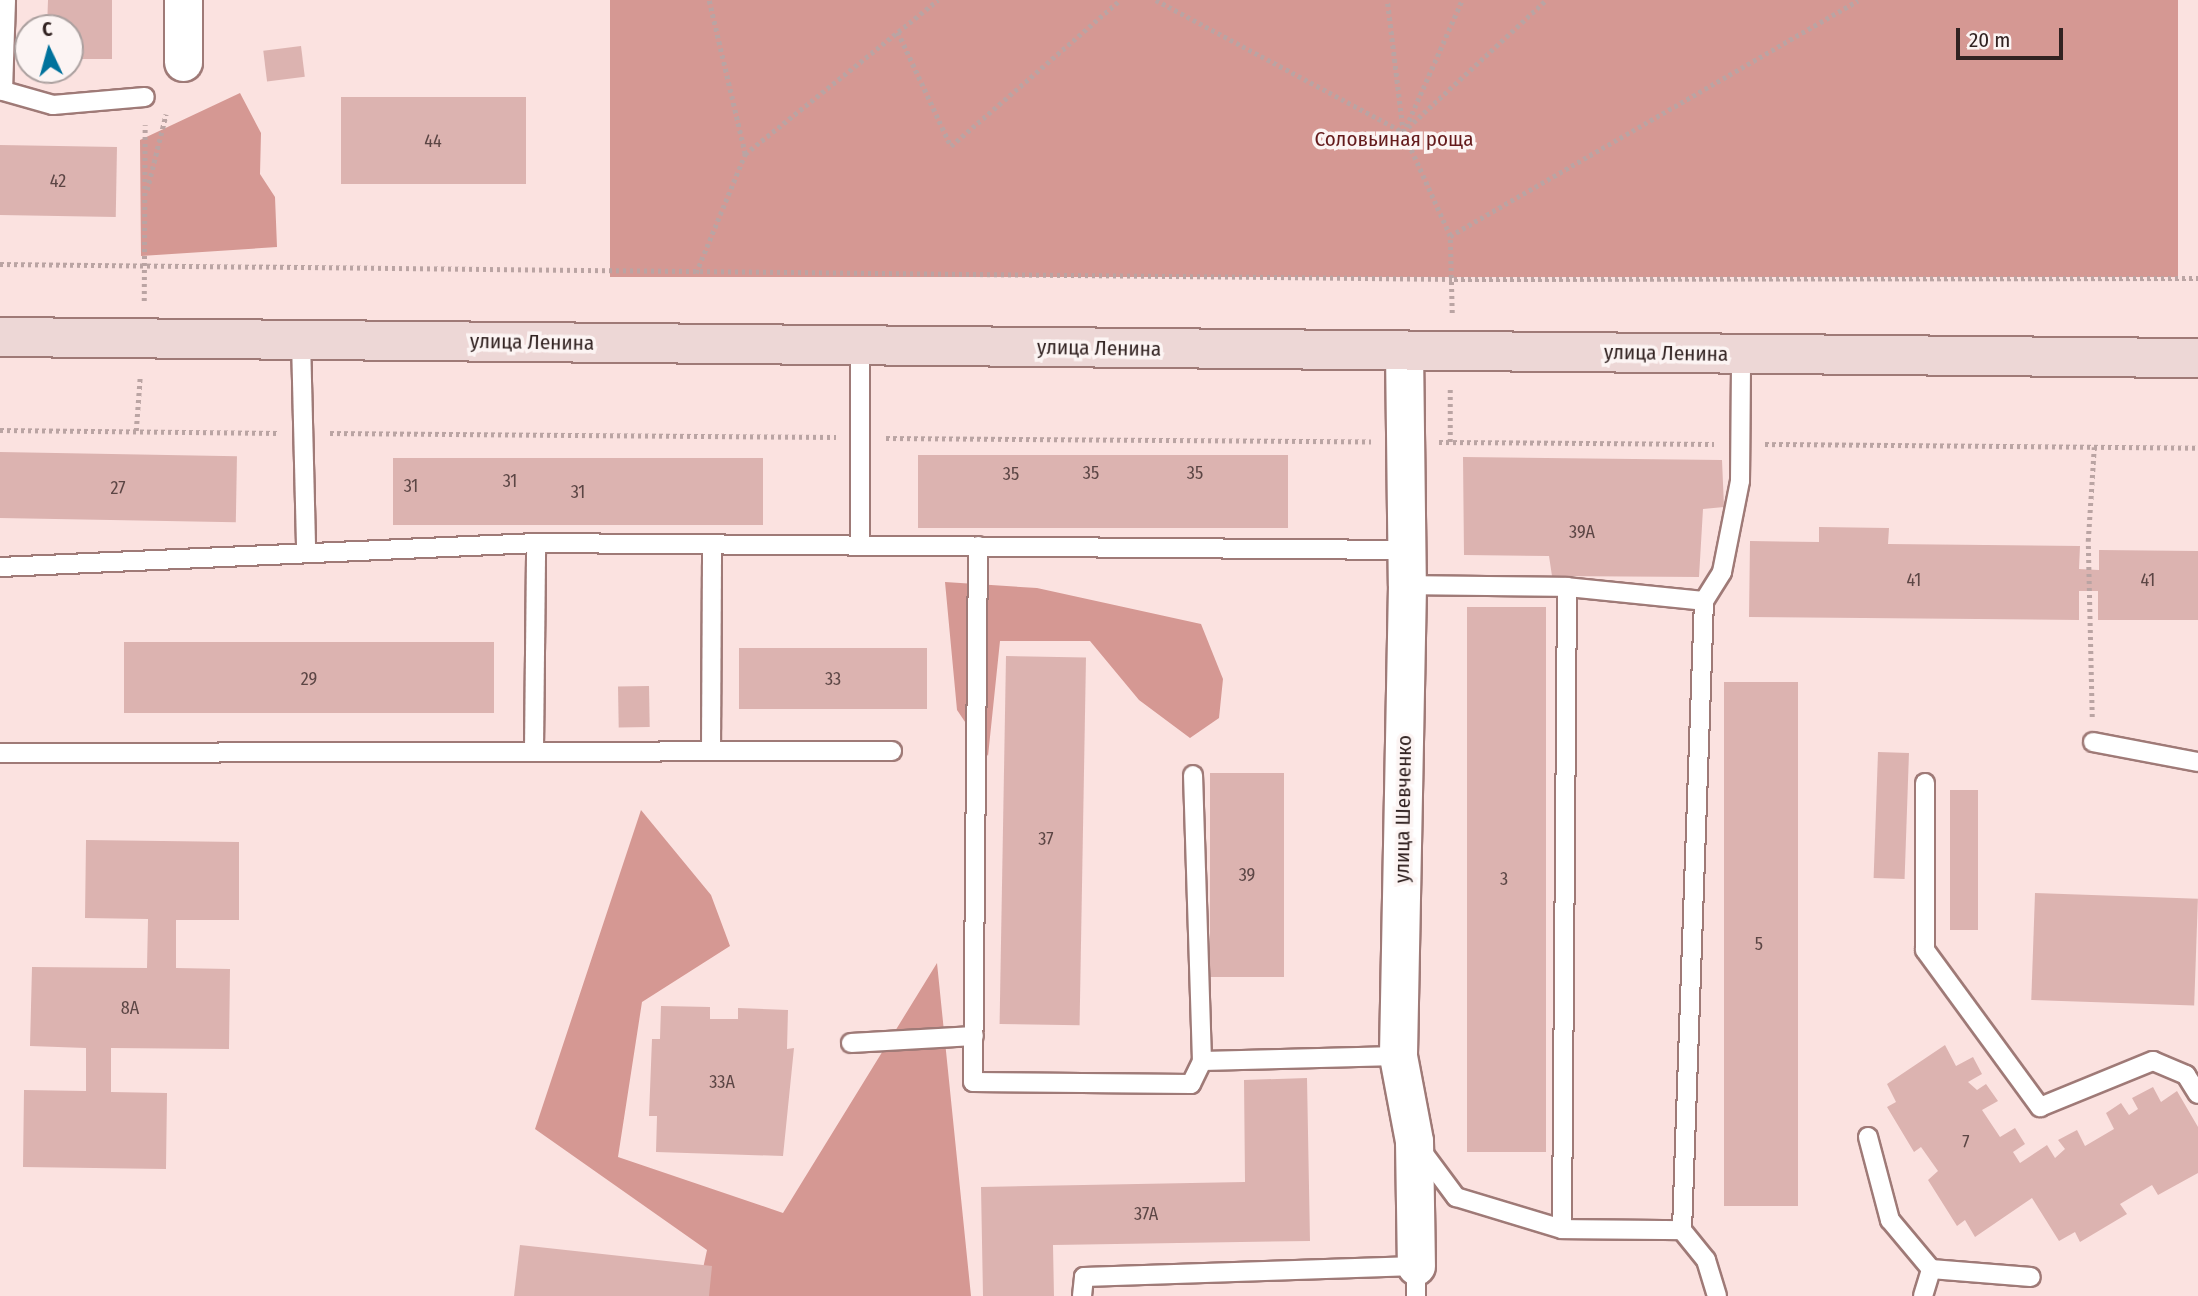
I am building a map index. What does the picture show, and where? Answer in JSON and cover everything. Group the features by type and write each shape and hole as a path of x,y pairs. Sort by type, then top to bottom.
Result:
{"main road":[{"name":"улица Ленина","path":"0,337 2198,358"}],"street":[{"path":"183,0 183,62"},
{"name":"улица Шевченко","path":"1404,351 1407,585 1398,1056 1414,1141 1416,1281"}],"lane":[{"path":"6,0 1,90 53,105 145,97"},
{"path":"301,340 306,552"},
{"path":"860,345 860,546"},
{"path":"1717,1296 1706,1260 1682,1230 1704,601 1722,572 1740,481 1741,354"},
{"path":"534,748 536,543"},
{"path":"0,567 536,543 1406,550"},
{"path":"710,750 712,544"},
{"path":"978,546 973,1082 1191,1084 1202,1061 1193,775"},
{"path":"1407,585 1567,587 1704,601"},
{"path":"1562,1229 1567,587"},
{"path":"2093,742 2198,762"},
{"path":"0,753 534,748 892,751"},
{"path":"1924,783 1925,950 2040,1107 2153,1061 2186,1075 2198,1094"},
{"path":"851,1043 974,1036"},
{"path":"1202,1061 1398,1056"},
{"path":"1868,1137 1890,1220 1931,1269 2031,1277"},
{"path":"1414,1141 1456,1197 1562,1229 1682,1230"},
{"path":"1923,1296 1931,1269"},
{"path":"1082,1296 1084,1277 1416,1281"}],"path":[{"path":"709,0 745,154"},
{"path":"696,273 745,154 938,0"},
{"path":"898,32 951,146 1120,0"},
{"path":"1156,0 1404,132"},
{"path":"1387,0 1404,132 1450,236 1454,279 1450,442"},
{"path":"1404,132 1461,0"},
{"path":"1404,132 1546,0"},
{"path":"1450,236 1858,0"},
{"path":"146,222 145,198 183,62"},
{"path":"0,264 1454,279 2198,278"},
{"path":"0,430 2198,448"},
{"path":"2093,742 2088,541 2094,447"}],"green space":[{"name":"Соловьиная роща","path":"610,0 2178,0 2178,277 610,277"},
{"path":"240,93 261,133 260,174 275,197 277,247 141,256 140,140"},
{"path":"945,582 1037,588 1201,624 1223,679 1219,718 1190,738 1139,700 1090,641 1000,641 988,756 957,710"},
{"path":"641,810 711,895 730,946 642,1002 618,1157 783,1213 937,963 971,1296 697,1296 707,1250 535,1129"}],"building":[{"path":"48,0 112,0 112,59 84,59 84,14 48,14"},
{"path":"301,46 305,77 267,81 263,51"},
{"path":"341,97 526,97 526,184 341,184"},
{"path":"0,145 117,147 116,217 0,215"},
{"path":"0,452 237,456 236,522 0,518"},
{"path":"918,455 1288,455 1288,528 918,528"},
{"path":"1463,457 1722,460 1724,507 1703,509 1699,577 1552,576 1549,556 1464,555"},
{"path":"393,458 763,458 763,525 393,525"},
{"path":"1819,527 1889,528 1888,544 2080,546 2079,569 2099,570 2099,550 2198,551 2198,620 2098,620 2098,591 2079,591 2079,620 1749,617 1750,541 1819,542"},
{"path":"1467,607 1546,607 1546,1152 1467,1152"},
{"path":"124,642 494,642 494,713 124,713"},
{"path":"739,648 927,648 927,709 739,709"},
{"path":"1006,656 1086,657 1080,1025 1000,1024"},
{"path":"1724,682 1798,682 1798,1206 1724,1206"},
{"path":"649,686 650,727 619,728 618,687"},
{"path":"1878,752 1909,753 1905,879 1874,878"},
{"path":"1210,773 1284,773 1284,977 1210,977"},
{"path":"1950,790 1978,790 1978,930 1950,930"},
{"path":"86,840 239,842 239,920 176,920 176,968 230,969 229,1049 111,1048 111,1092 167,1093 166,1169 23,1167 24,1090 86,1091 86,1048 30,1046 32,967 147,968 148,919 85,918"},
{"path":"2035,893 2198,899 2194,1006 2031,1000"},
{"path":"661,1006 710,1007 710,1019 738,1019 738,1008 788,1010 787,1049 794,1048 783,1156 656,1152 657,1116 649,1116 652,1039 660,1039"},
{"path":"1945,1045 1956,1066 1973,1057 1982,1074 1968,1082 1977,1090 1986,1084 1998,1101 1982,1110 2000,1137 2015,1128 2025,1144 2013,1152 2020,1163 2047,1145 2055,1158 2065,1149 2058,1140 2077,1130 2085,1146 2114,1129 2106,1113 2121,1103 2129,1115 2138,1109 2132,1098 2153,1087 2161,1102 2177,1091 2198,1127 2198,1173 2158,1195 2152,1185 2120,1204 2127,1214 2080,1242 2075,1232 2059,1241 2032,1198 1975,1237 1965,1220 1957,1226 1928,1180 1938,1171 1921,1147 1914,1152 1887,1107 1896,1102 1887,1084"},
{"path":"1307,1078 1310,1241 1053,1245 1054,1296 983,1296 981,1187 1245,1182 1244,1080"},
{"path":"520,1245 712,1266 709,1296 514,1296"}]}
